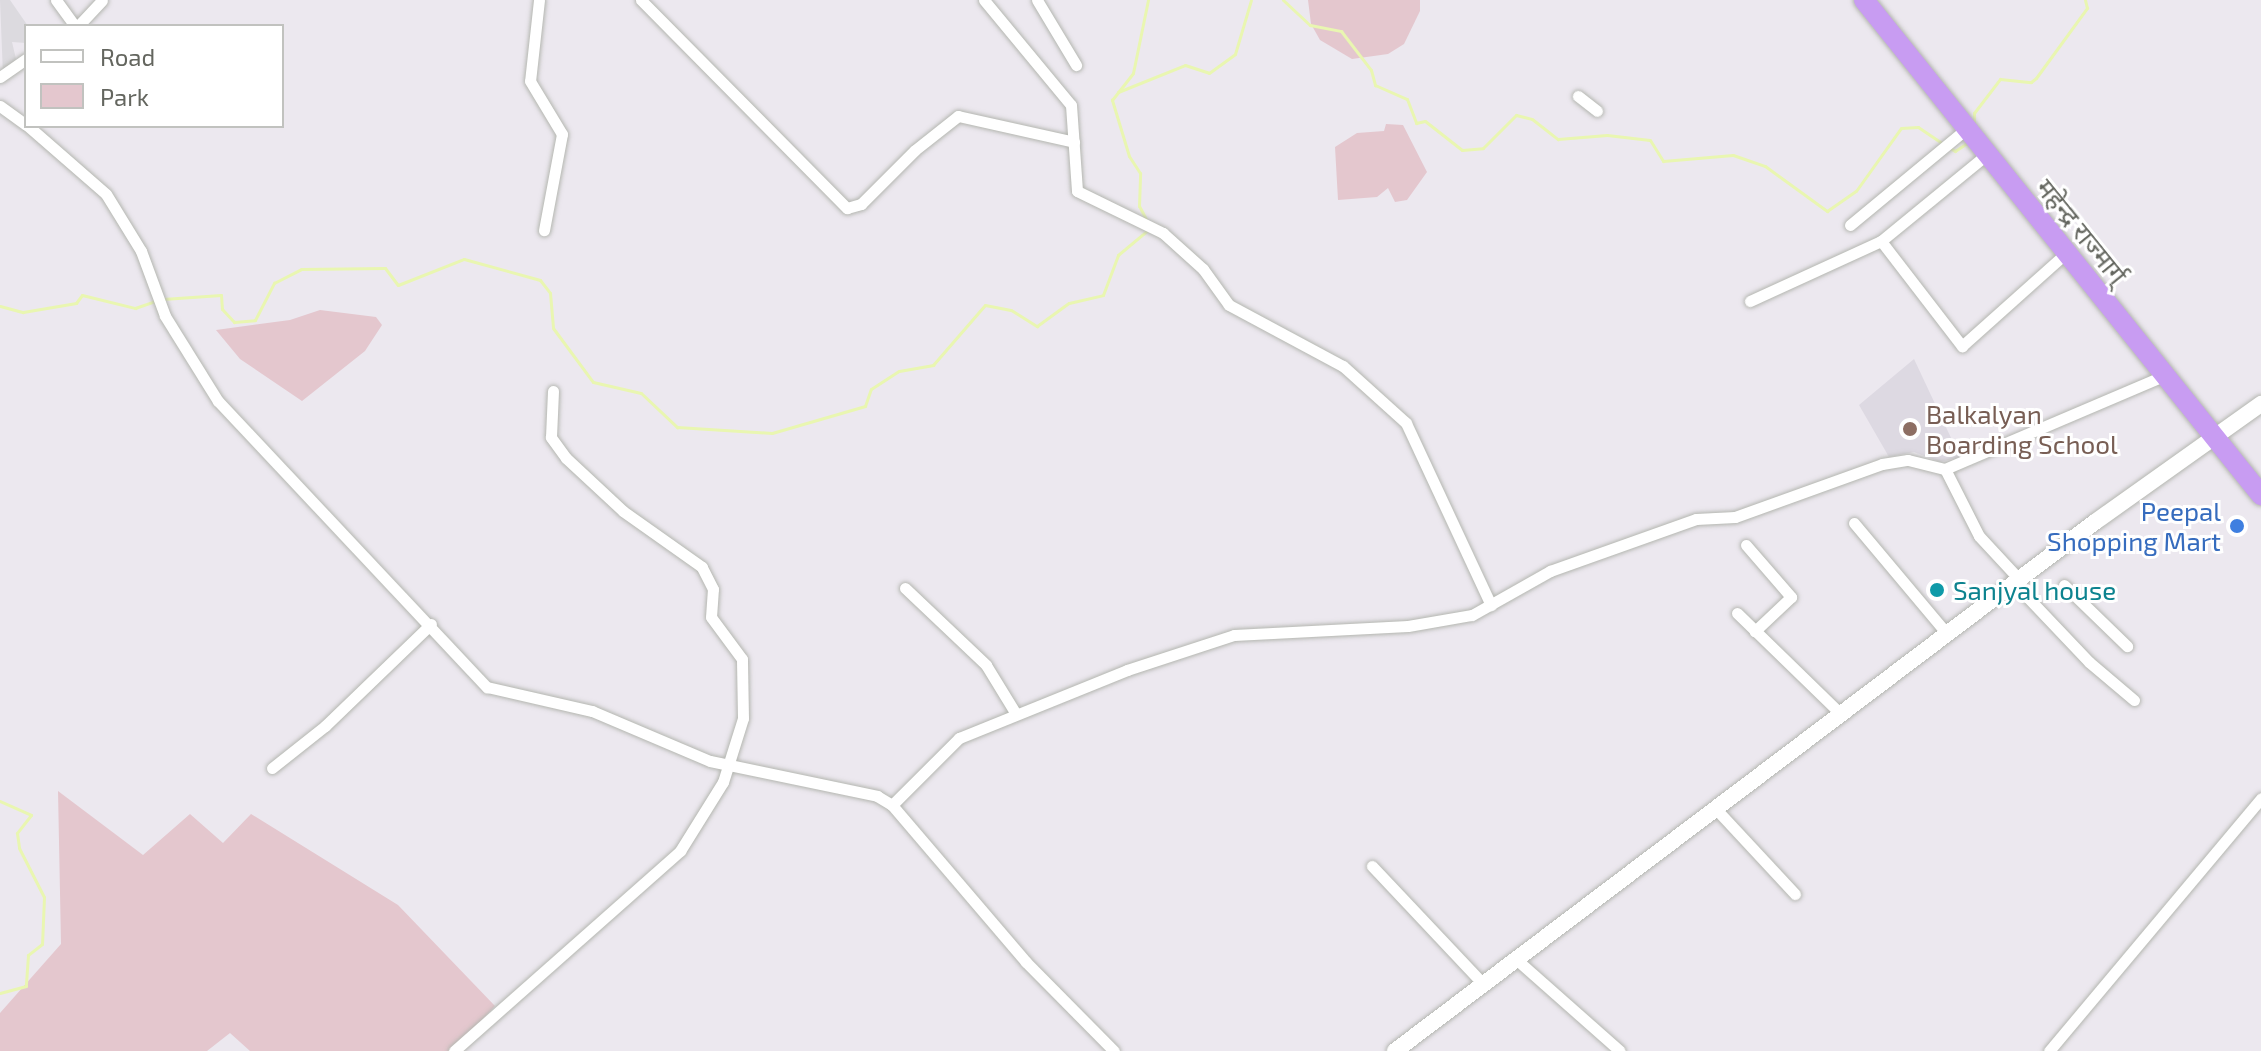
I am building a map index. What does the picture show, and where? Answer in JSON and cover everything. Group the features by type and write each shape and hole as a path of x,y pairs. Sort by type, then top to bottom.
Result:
{"highway":[{"name":"महेन्द्र राज्मार्ग्","path":"1864,0 2261,495"}],"street":[{"path":"56,0 75,24"},
{"path":"79,24 102,0"},
{"path":"539,0 530,81 562,134 544,230"},
{"path":"641,0 847,208 861,204 915,150 958,116 1074,142"},
{"path":"984,0 1071,105 1077,191 1149,227 1185,252 1229,305 1343,366 1406,423 1491,605"},
{"path":"1037,0 1076,65"},
{"path":"0,77 24,60"},
{"path":"1578,96 1597,111"},
{"path":"0,106 24,123"},
{"path":"30,128 106,194 157,285 165,316 218,401 487,687 592,711 730,766 877,796 892,805 1026,962 1114,1051"},
{"path":"1850,225 1966,129"},
{"path":"1750,301 1881,241 1986,155"},
{"path":"1881,241 1962,346 2066,253"},
{"path":"892,805 959,738 1127,670 1234,635 1408,626 1472,615 1550,571 1696,519 1735,517 1882,464 1908,460 1945,469 2165,375"},
{"path":"454,1051 680,851 730,766 743,718 742,659 711,617 713,589 702,567 623,511 566,458 551,437 553,391"},
{"path":"1405,1048 2017,581 2261,404"},
{"path":"1945,469 1979,536 2089,662 2134,700"},
{"path":"1854,523 1947,634"},
{"path":"1746,545 1791,597 1755,631"},
{"path":"2064,585 2127,646"},
{"path":"905,588 986,665 1016,714"},
{"path":"1737,613 1841,714"},
{"path":"272,768 325,726 431,624"},
{"path":"2049,1051 2261,798"},
{"path":"1716,809 1795,894"},
{"path":"1372,866 1425,928 1484,985"},
{"path":"1517,960 1620,1051"}],"shaded area":[{"path":"0,0 10,0 27,24 24,24 24,43 12,42 16,59 3,75"},
{"name":"Balkalyan Boarding School","path":"1914,359 1960,457 1940,462 1914,452 1889,457 1859,405"}],"green space":[{"path":"1308,0 1420,0 1420,11 1404,44 1388,54 1352,59 1320,40 1311,24"},
{"path":"1386,124 1403,125 1427,172 1407,200 1395,202 1388,188 1377,197 1338,200 1335,147 1357,133 1384,131"},
{"path":"320,310 376,317 382,325 365,351 302,401 240,359 216,330 290,320"},
{"path":"58,791 143,855 190,814 223,843 251,814 398,905 495,1006 452,1051 250,1051 230,1033 207,1051 0,1051 0,1013 61,944"}],"waterway":[{"path":"1146,219 1139,206 1140,173 1129,156 1112,100 1133,73 1148,0"},
{"path":"1118,92 1185,65 1209,73 1235,54 1251,0"},
{"path":"1283,0 1310,25 1341,31 1371,70 1375,85 1407,99 1416,123 1425,121 1462,150 1483,148 1516,115 1532,119 1558,139 1607,135 1650,140 1663,161 1733,155 1765,166 1827,211 1856,191 1901,128 1918,127 1943,144"},
{"path":"1974,126 1974,113 2000,79 2031,82 2036,78 2087,8 2085,0"},
{"path":"1950,148 1955,151 1967,143"},
{"path":"163,299 221,295 222,309 234,322 255,320 274,283 301,269 385,268 398,285 464,259 540,280 550,293 553,328 593,382 641,393 677,427 772,433 865,406 871,389 899,371 933,365 985,305 1011,310 1037,326 1069,303 1103,295 1118,255 1147,231"},
{"path":"0,306 23,312 76,303 82,295 135,308 155,301"},
{"path":"0,801 31,815 17,833 19,848 44,897 42,944 28,955 26,986 0,993"}],"place":[{"name":"Balkalyan Boarding School","path":"1910,429"},
{"name":"Peepal Shopping Mart","path":"2237,526"},
{"name":"Sanjyal house","path":"1937,590"}]}
